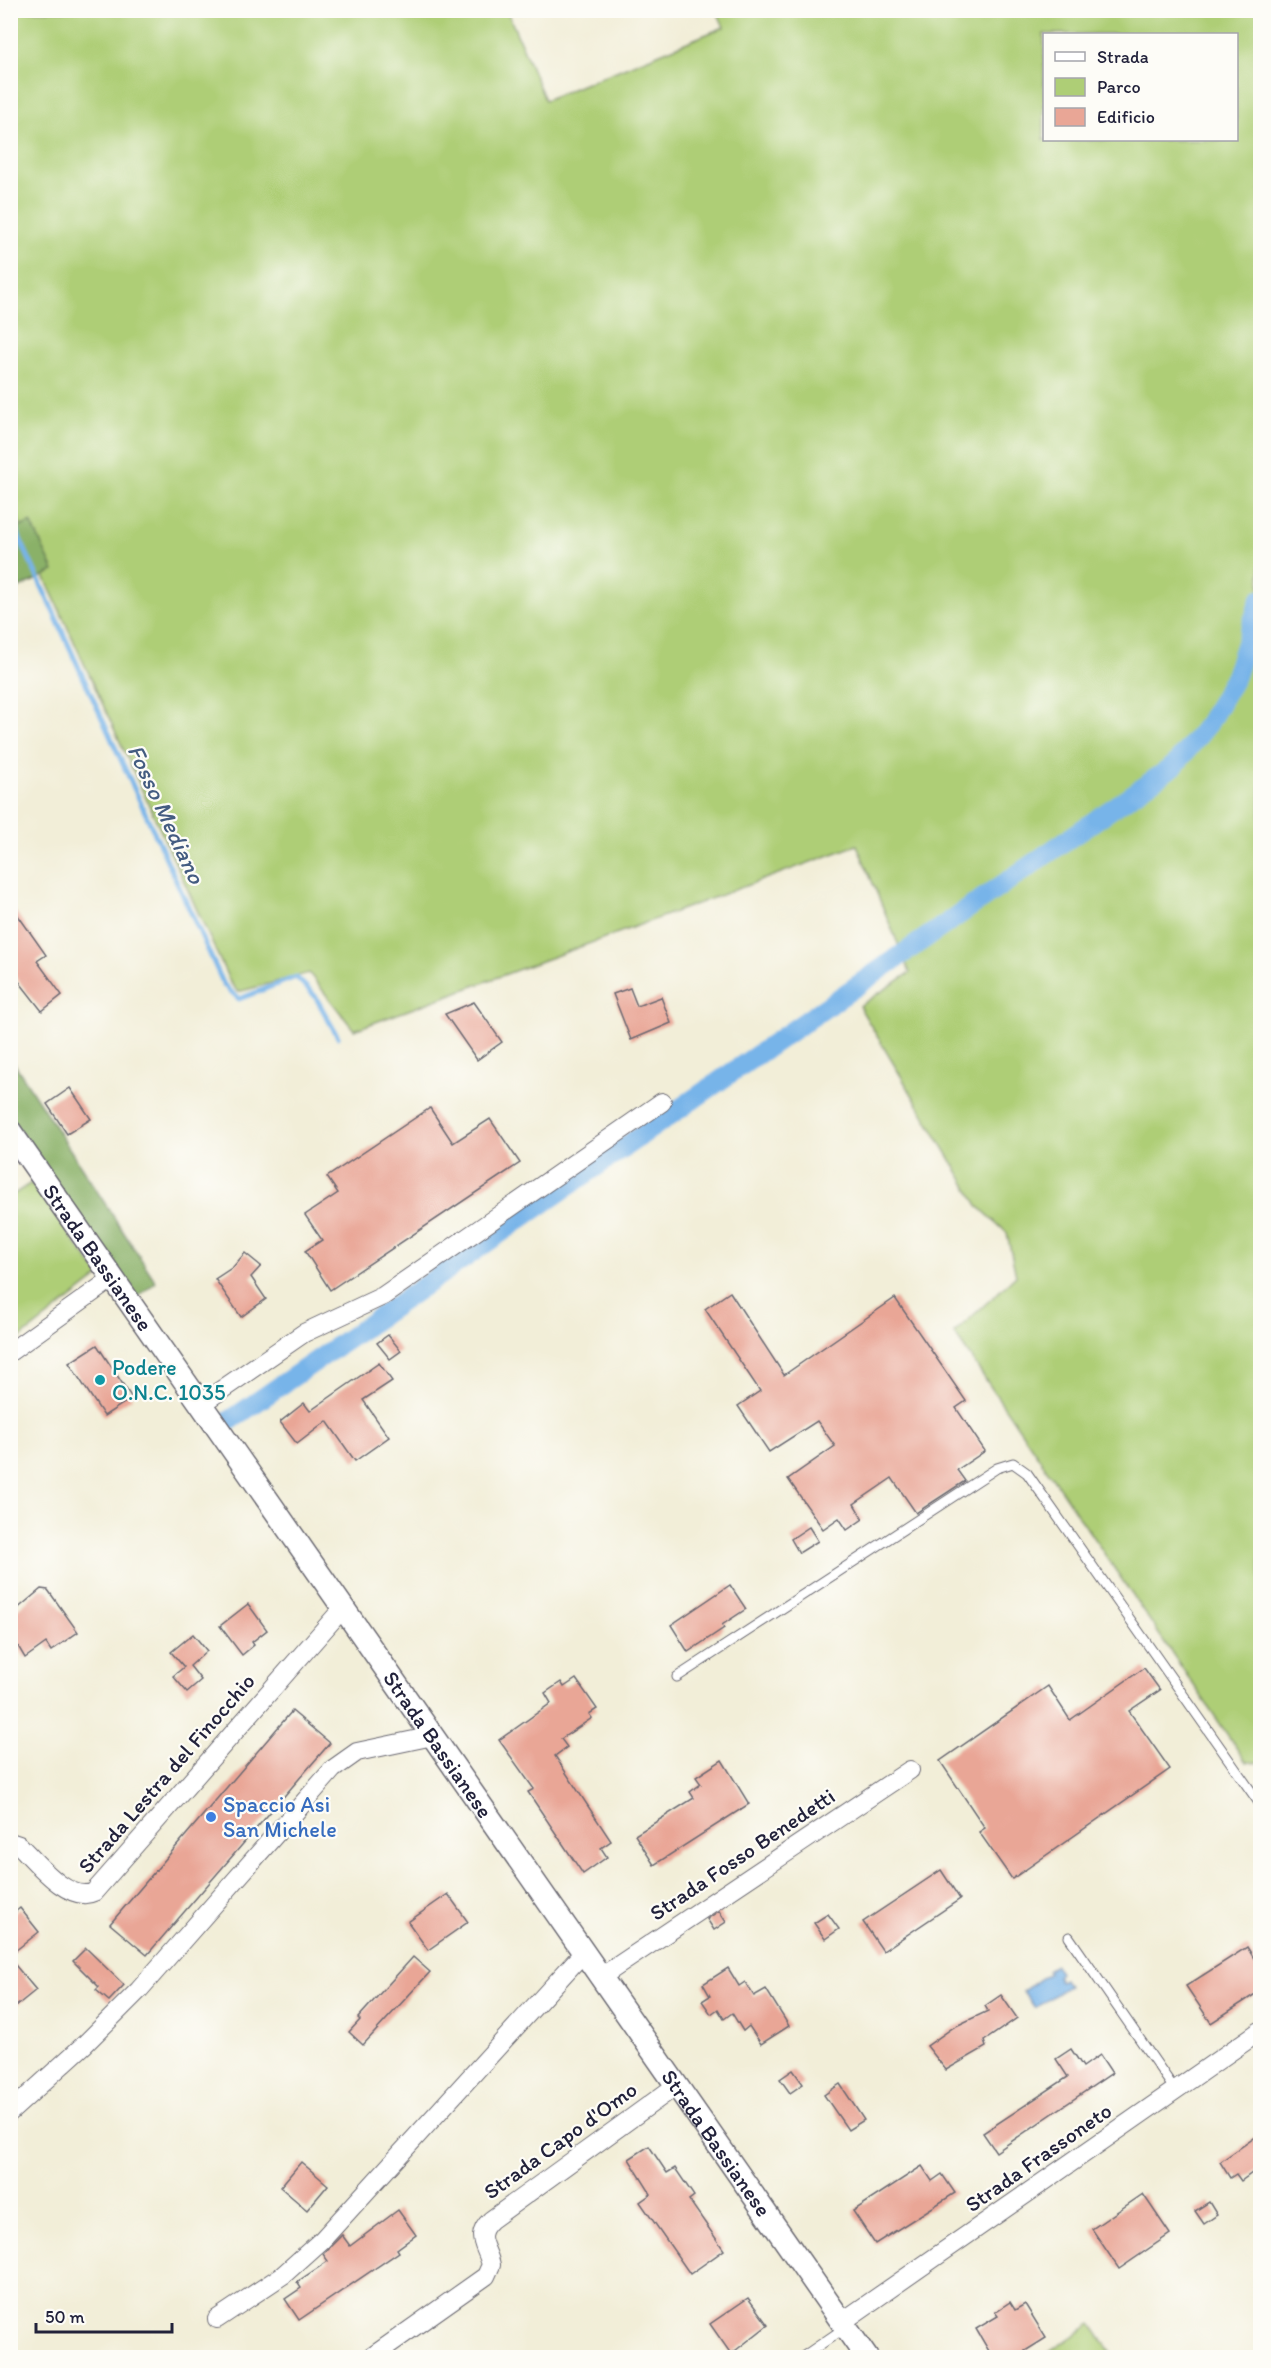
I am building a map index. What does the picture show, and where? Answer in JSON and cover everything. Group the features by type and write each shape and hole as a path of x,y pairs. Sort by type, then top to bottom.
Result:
{"street":[{"path":"201,1404 311,1329 383,1296 662,1102"},
{"name":"Strada Bassianese","path":"10,1131 867,2358"},
{"path":"10,1352 113,1278"},
{"name":"Strada Lestra del Finocchio","path":"10,1842 19,1845 71,1893 83,1896 94,1892 343,1608"},
{"path":"10,2112 86,2044 139,1990 333,1769 357,1752 433,1736"},
{"name":"Strada Fosso Benedetti","path":"601,1977 910,1770"},
{"path":"217,2319 283,2275 322,2240 584,1953"},
{"name":"Strada Frassoneto","path":"844,2325 1260,2031"},
{"name":"Strada Capo d'Omo","path":"370,2358 486,2276 491,2265 481,2242 481,2233 491,2220 677,2085"}],"lane":[{"path":"677,1677 997,1468 1013,1463 1027,1473 1260,1804"},
{"path":"1069,1937 1175,2090"},
{"path":"801,2358 844,2325"}],"green space":[{"path":"10,11 507,11 545,100 724,27 717,11 1260,11 1260,1762 1246,1762 954,1333 1016,1276 1007,1233 979,1207 859,1006 910,973 857,845 354,1030 309,973 238,992 230,982 11,504"},
{"path":"31,522 54,571 11,592 11,531"},
{"path":"10,1057 156,1282 135,1299 11,1118"},
{"path":"31,1183 100,1276 11,1345 11,1196"},
{"path":"1091,2324 1114,2357 1042,2357"}],"water":[{"path":"1055,1965 1060,1973 1057,1976 1060,1981 1064,1979 1068,1986 1035,2008 1023,1991 1049,1973 1047,1970"}],"building":[{"path":"10,904 46,955 37,961 62,995 42,1011 10,970"},
{"path":"630,988 637,1006 661,997 671,1023 631,1040 613,994"},
{"path":"474,1002 502,1042 477,1060 445,1014"},
{"path":"70,1088 91,1119 67,1134 47,1104"},
{"path":"430,1108 453,1143 490,1119 520,1163 330,1290 305,1251 322,1240 305,1215 338,1193 327,1177"},
{"path":"245,1253 261,1266 251,1277 266,1299 241,1317 215,1279 233,1267"},
{"path":"730,1292 784,1375 895,1298 966,1401 956,1408 985,1451 957,1470 965,1481 916,1513 892,1478 854,1504 863,1519 847,1530 839,1518 823,1529 788,1479 835,1446 817,1421 769,1452 738,1406 760,1391 705,1309"},
{"path":"388,1335 401,1351 390,1359 377,1343"},
{"name":"Podere O.N.C. 1035","path":"97,1345 132,1398 104,1416 69,1363"},
{"path":"379,1363 392,1381 363,1400 389,1437 355,1461 327,1421 297,1444 280,1422 304,1403 310,1411"},
{"path":"809,1527 818,1541 799,1553 791,1539"},
{"path":"730,1585 746,1609 722,1625 724,1628 688,1652 671,1625"},
{"path":"41,1589 48,1590 78,1632 51,1651 46,1643 25,1658 18,1646 10,1646 10,1615"},
{"path":"248,1604 267,1630 252,1642 254,1645 242,1655 220,1626"},
{"path":"193,1634 207,1651 190,1666 201,1680 187,1692 173,1676 184,1667 171,1652"},
{"path":"1144,1668 1160,1690 1129,1711 1170,1769 1012,1879 979,1832 985,1828 940,1761 1048,1686 1070,1720"},
{"path":"576,1679 597,1709 589,1714 592,1718 561,1739 567,1747 555,1756 611,1841 601,1848 607,1857 583,1874 528,1792 534,1789 499,1740 551,1703 545,1693 561,1682 564,1687"},
{"path":"292,1711 330,1743 147,1955 110,1924"},
{"path":"722,1760 749,1804 654,1865 635,1835 694,1798 690,1792 701,1784 696,1777"},
{"path":"941,1870 960,1899 883,1951 863,1922"},
{"path":"448,1894 468,1922 428,1950 408,1922"},
{"path":"20,1908 39,1932 10,1955 10,1916"},
{"path":"719,1911 726,1922 714,1930 707,1919"},
{"path":"828,1914 839,1929 825,1939 814,1923"},
{"path":"1247,1947 1260,1968 1260,1991 1211,2023 1186,1986"},
{"path":"86,1948 124,1985 109,2001 96,1990 99,1987 73,1961"},
{"path":"413,1957 430,1972 363,2045 349,2032 360,2020 358,2018"},
{"path":"10,1959 36,1990 10,2011"},
{"path":"728,1968 739,1986 745,1982 754,1996 766,1989 789,2026 761,2044 749,2026 743,2031 732,2013 724,2019 718,2009 711,2014 702,2001 710,1996 703,1984"},
{"path":"1001,1995 1017,2018 984,2041 986,2047 946,2070 927,2046 954,2027 988,2011 985,2006"},
{"path":"1071,2049 1083,2067 1100,2055 1112,2073 996,2152 983,2133 1068,2077 1056,2059"},
{"path":"793,2070 803,2084 790,2093 780,2079"},
{"path":"840,2084 864,2120 848,2130 824,2095"},
{"path":"1260,2134 1260,2167 1241,2181 1236,2174 1230,2178 1220,2162"},
{"path":"649,2146 667,2173 675,2168 694,2196 689,2200 724,2250 690,2274 640,2202 651,2194 629,2159"},
{"path":"301,2162 328,2185 307,2210 280,2187"},
{"path":"922,2166 932,2181 942,2174 955,2193 875,2244 853,2211"},
{"path":"1143,2194 1170,2234 1119,2269 1092,2229"},
{"path":"1209,2202 1217,2215 1204,2224 1195,2211"},
{"path":"398,2210 416,2235 397,2249 399,2252 299,2320 285,2299 301,2288 297,2282 328,2261 323,2254 342,2235 350,2246"},
{"path":"748,2298 768,2325 731,2354 710,2324"},
{"path":"1010,2302 1015,2310 1025,2304 1046,2338 1014,2358 993,2358 976,2329 998,2316 995,2312"}],"waterway":[{"name":"Fosso Mediano","path":"10,517 224,985 239,999 296,977 315,996 338,1037"},
{"path":"225,1424 1175,765 1208,724 1235,676 1260,600"}],"place":[{"name":"Podere O.N.C. 1035","path":"100,1380"},
{"name":"Spaccio Asi San Michele","path":"211,1817"}]}
